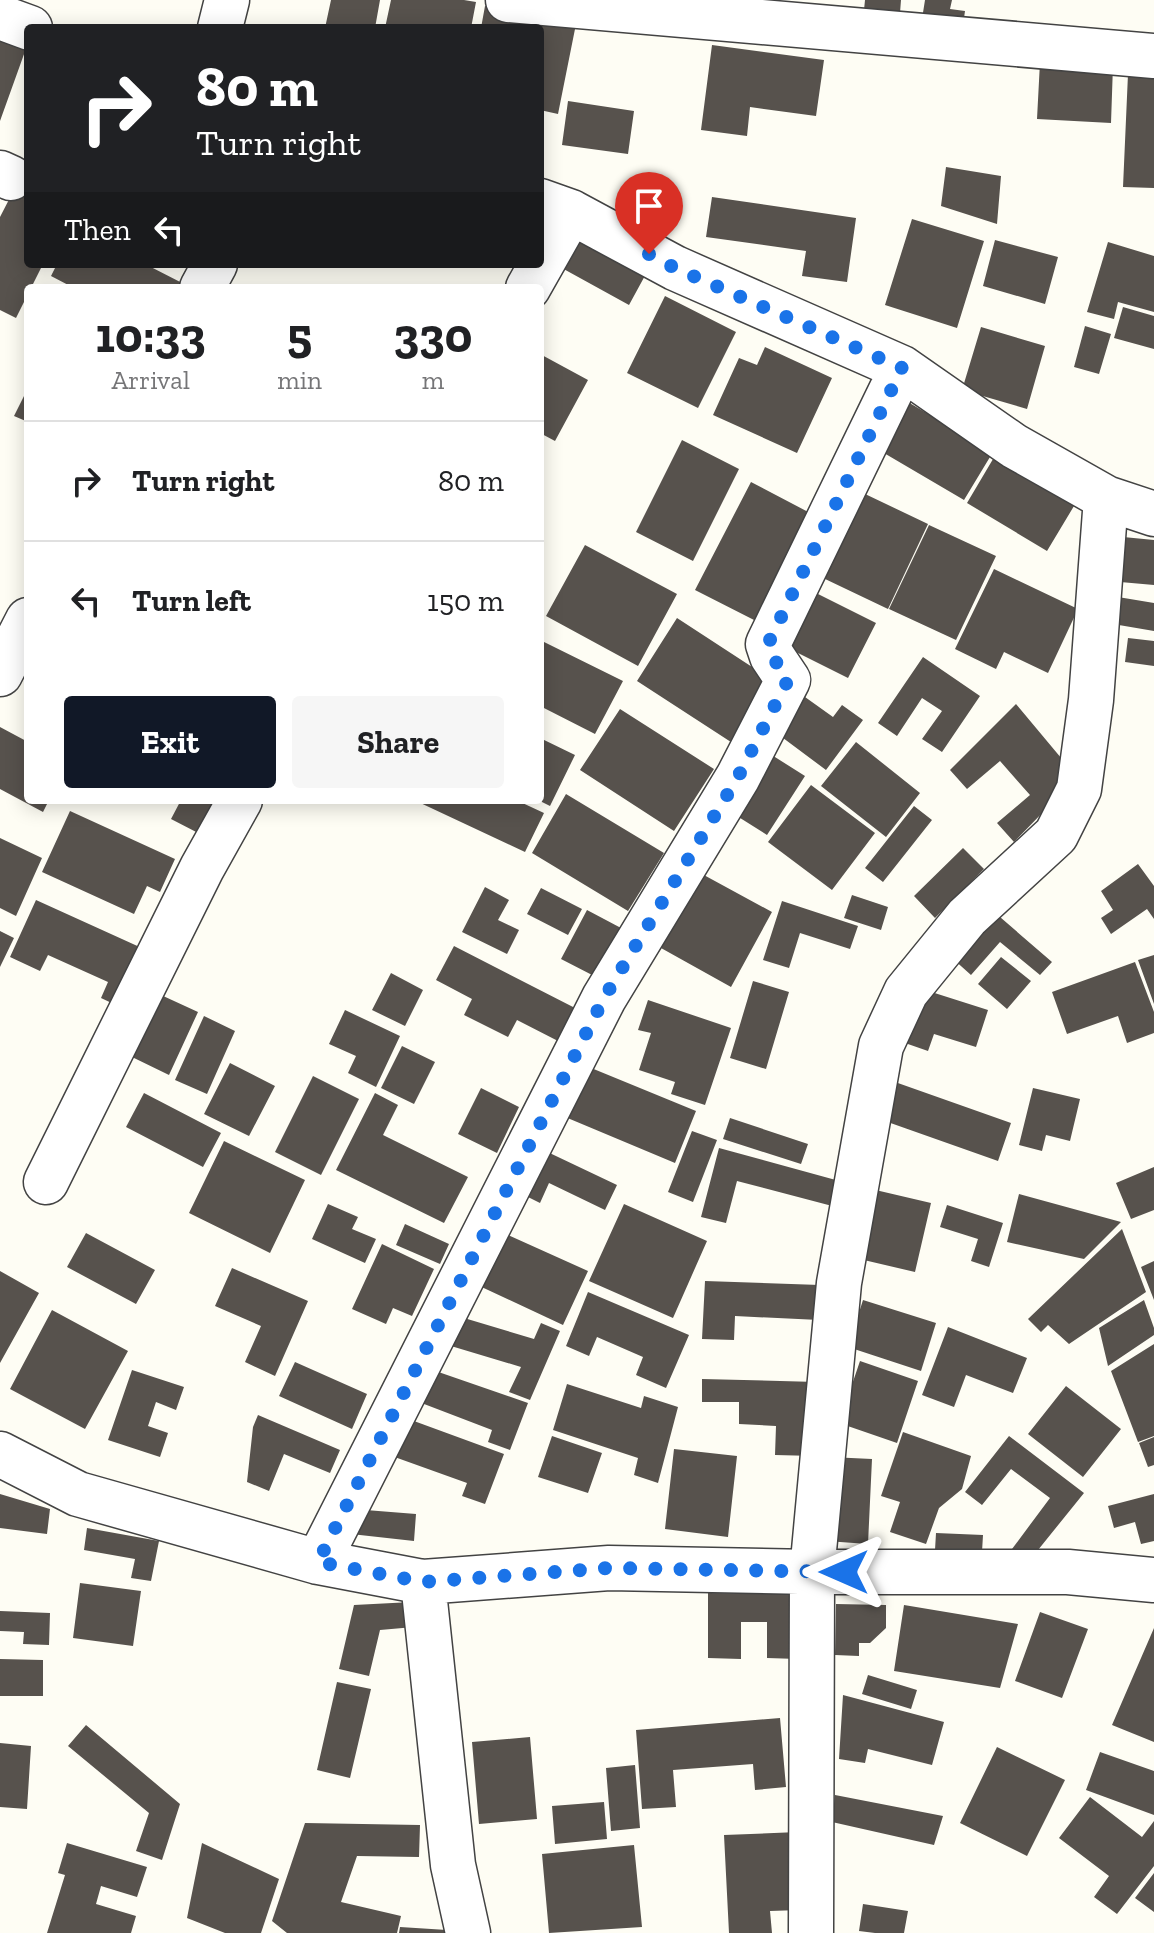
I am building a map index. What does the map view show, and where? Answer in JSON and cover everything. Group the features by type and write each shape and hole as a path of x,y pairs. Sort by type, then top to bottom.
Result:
{"street":[{"path":"221,24 227,0"},
{"path":"508,0 1154,56"},
{"path":"0,17 24,26"},
{"path":"544,240 555,207 675,268 902,368 1014,446 1106,498 1154,514"},
{"path":"318,1562 604,998 738,777 788,680 768,644 902,368"},
{"path":"811,1933 812,1572 839,1283 881,1046 906,992 967,917 1056,835 1079,789 1091,700 1106,498"},
{"path":"0,674 24,628"},
{"path":"46,1182 202,868 238,804"},
{"path":"0,1454 78,1494 318,1562 423,1582 609,1568 1068,1572 1154,1580"},
{"path":"423,1582 453,1865 468,1933"}],"building":[{"path":"331,0 380,0 376,24 326,24"},
{"path":"391,0 476,2 472,24 386,24"},
{"path":"865,0 901,0 900,13 864,10"},
{"path":"925,0 952,0 950,9 965,11 963,25 922,19"},
{"path":"485,6 576,24 558,114 544,111 544,24 482,24"},
{"path":"0,26 24,41 24,54 0,121"},
{"path":"712,45 824,60 816,116 750,107 747,136 701,130"},
{"path":"1040,62 1113,65 1111,123 1037,119"},
{"path":"1128,74 1154,75 1154,188 1123,187"},
{"path":"568,101 634,111 628,154 562,145"},
{"path":"946,167 1001,176 997,224 941,206"},
{"path":"16,186 24,190 24,268 41,268 33,284 24,284 24,302 16,318 0,310 0,217"},
{"path":"712,197 856,218 847,282 802,276 806,251 706,237"},
{"path":"912,219 984,241 957,328 885,305"},
{"path":"577,235 647,272 629,305 560,267"},
{"path":"995,240 1058,257 1045,304 983,286"},
{"path":"1108,242 1154,256 1154,312 1118,302 1114,319 1087,312"},
{"path":"55,268 153,268 184,284 66,284 51,276"},
{"path":"665,296 736,332 698,408 627,373"},
{"path":"1123,307 1154,316 1154,349 1114,338"},
{"path":"1085,326 1111,334 1099,374 1074,367"},
{"path":"981,327 1045,346 1027,409 962,390"},
{"path":"765,347 832,378 797,453 713,415 739,358 757,365"},
{"path":"544,356 588,380 555,441 544,435"},
{"path":"24,396 24,420 14,416"},
{"path":"901,398 993,452 964,500 872,446"},
{"path":"682,440 739,469 693,561 636,532"},
{"path":"996,454 1077,501 1047,551 967,503"},
{"path":"751,482 812,514 756,621 695,590"},
{"path":"863,493 928,524 888,609 823,578"},
{"path":"929,525 996,556 956,640 889,609"},
{"path":"1113,536 1154,540 1154,585 1109,581"},
{"path":"585,545 677,594 638,666 546,616"},
{"path":"994,569 1078,609 1048,673 1004,652 996,669 955,649"},
{"path":"812,591 876,623 848,678 784,646"},
{"path":"1118,597 1154,603 1154,631 1113,624"},
{"path":"677,618 775,682 734,744 637,681"},
{"path":"1128,638 1154,641 1154,666 1125,662"},
{"path":"544,642 623,681 595,734 544,708"},
{"path":"923,657 980,696 942,752 922,739 942,711 922,698 897,736 878,723"},
{"path":"798,692 833,717 842,705 863,720 826,770 771,729"},
{"path":"1016,704 1077,777 1014,842 997,823 1030,795 1000,761 967,789 950,770"},
{"path":"620,709 714,769 674,831 580,770"},
{"path":"0,727 24,740 24,802 0,789"},
{"path":"544,740 575,755 550,806 544,803"},
{"path":"856,742 920,793 886,837 821,786"},
{"path":"767,752 805,776 767,835 729,811"},
{"path":"811,785 875,833 832,890 768,842"},
{"path":"566,794 664,853 628,911 532,853"},
{"path":"28,804 47,804 43,812"},
{"path":"179,804 219,804 202,835 171,819"},
{"path":"423,804 525,804 544,813 525,852"},
{"path":"914,806 932,820 883,882 865,868"},
{"path":"70,811 175,859 160,892 147,886 134,914 42,872"},
{"path":"0,838 42,858 16,916 0,908"},
{"path":"963,848 984,869 935,918 914,896"},
{"path":"1138,864 1154,886 1154,919 1147,909 1111,934 1101,918 1113,910 1101,891"},
{"path":"702,874 772,912 731,987 661,948"},
{"path":"485,887 509,900 498,920 519,930 507,954 462,932"},
{"path":"541,888 582,909 568,935 527,914"},
{"path":"852,895 888,907 881,930 844,918"},
{"path":"36,900 144,949 118,1006 101,998 108,982 48,955 40,971 10,957"},
{"path":"782,901 858,926 850,949 800,933 789,968 763,960"},
{"path":"587,910 621,928 596,977 561,959"},
{"path":"993,911 1052,962 1040,975 1000,942 971,975 952,958"},
{"path":"0,931 14,938 0,967"},
{"path":"454,946 575,1008 558,1041 517,1020 508,1037 464,1015 472,999 436,980"},
{"path":"1154,955 1154,1004 1138,960"},
{"path":"1001,957 1031,981 1007,1009 978,984"},
{"path":"1135,962 1154,1012 1154,1033 1127,1043 1118,1016 1067,1034 1052,992"},
{"path":"391,973 423,990 405,1026 372,1010"},
{"path":"753,981 789,992 766,1069 730,1058"},
{"path":"922,989 988,1010 976,1047 934,1034 928,1051 905,1043"},
{"path":"161,995 198,1012 169,1075 132,1057"},
{"path":"648,1000 731,1028 705,1105 671,1094 675,1082 639,1070 651,1033 638,1030"},
{"path":"345,1010 400,1036 376,1087 348,1073 356,1056 329,1044"},
{"path":"204,1016 235,1031 207,1094 175,1080"},
{"path":"402,1046 435,1062 414,1104 381,1088"},
{"path":"230,1063 275,1086 249,1136 204,1114"},
{"path":"579,1063 696,1111 675,1163 558,1114"},
{"path":"313,1076 359,1099 321,1175 275,1152"},
{"path":"895,1082 1011,1123 998,1161 882,1120"},
{"path":"481,1088 519,1107 497,1153 458,1134"},
{"path":"1033,1088 1080,1099 1070,1141 1046,1135 1042,1151 1019,1145"},
{"path":"144,1093 221,1133 203,1167 126,1127"},
{"path":"375,1093 398,1105 383,1135 468,1177 444,1223 336,1170"},
{"path":"730,1118 808,1144 801,1164 723,1139"},
{"path":"692,1131 717,1140 693,1202 668,1192"},
{"path":"224,1141 305,1180 270,1253 189,1213"},
{"path":"537,1147 617,1185 605,1210 549,1183 540,1203 516,1191"},
{"path":"719,1148 843,1182 836,1207 737,1181 726,1223 701,1217"},
{"path":"1154,1167 1154,1210 1131,1219 1116,1183"},
{"path":"867,1188 931,1203 915,1272 851,1257"},
{"path":"1019,1194 1121,1222 1084,1259 1007,1242"},
{"path":"328,1204 358,1217 352,1229 376,1239 365,1263 312,1239"},
{"path":"624,1204 707,1241 673,1318 589,1281"},
{"path":"947,1205 1003,1223 989,1267 971,1261 978,1239 940,1227"},
{"path":"405,1224 449,1244 440,1264 396,1245"},
{"path":"1122,1229 1146,1292 1069,1344 1048,1325 1041,1332 1028,1319"},
{"path":"497,1230 588,1271 563,1325 473,1283"},
{"path":"86,1233 155,1270 136,1304 67,1267"},
{"path":"382,1244 434,1269 412,1316 393,1308 386,1324 352,1309"},
{"path":"1154,1261 1154,1300 1141,1267"},
{"path":"232,1268 308,1301 275,1376 245,1362 261,1326 215,1306"},
{"path":"0,1271 39,1293 0,1363"},
{"path":"705,1281 820,1285 819,1320 735,1316 734,1340 702,1339"},
{"path":"588,1292 689,1335 666,1388 636,1375 643,1357 597,1337 589,1356 566,1346"},
{"path":"863,1300 936,1323 921,1371 848,1347"},
{"path":"1144,1300 1154,1335 1108,1366 1099,1328"},
{"path":"52,1310 128,1351 85,1429 10,1389"},
{"path":"454,1315 534,1339 541,1323 560,1331 530,1400 509,1392 521,1367 441,1343"},
{"path":"948,1327 1027,1358 1013,1393 966,1375 954,1407 922,1395"},
{"path":"1154,1344 1154,1436 1138,1442 1111,1371"},
{"path":"860,1361 918,1381 897,1443 839,1423"},
{"path":"295,1362 367,1394 352,1429 279,1396"},
{"path":"424,1367 528,1403 510,1450 488,1442 492,1430 411,1399"},
{"path":"132,1370 184,1387 176,1410 156,1402 148,1426 168,1433 160,1457 108,1440"},
{"path":"702,1379 817,1382 815,1456 775,1455 776,1426 739,1424 739,1402 702,1402"},
{"path":"567,1384 641,1408 644,1396 678,1407 658,1483 634,1475 638,1458 553,1430"},
{"path":"1066,1386 1121,1429 1083,1477 1028,1434"},
{"path":"258,1415 340,1450 330,1473 284,1454 269,1491 247,1482 253,1427"},
{"path":"403,1417 504,1454 485,1504 462,1496 467,1483 389,1455"},
{"path":"903,1432 971,1456 962,1489 939,1508 926,1544 890,1532 900,1502 881,1496"},
{"path":"552,1436 602,1453 588,1493 538,1477"},
{"path":"1009,1436 1084,1493 1038,1550 1012,1549 1050,1498 1011,1469 982,1505 965,1492"},
{"path":"1154,1437 1154,1465 1148,1467 1139,1443"},
{"path":"674,1449 737,1456 728,1537 665,1529"},
{"path":"830,1457 872,1459 868,1544 826,1541"},
{"path":"0,1494 50,1509 47,1534 0,1528"},
{"path":"1154,1494 1154,1541 1141,1544 1135,1522 1114,1528 1108,1506"},
{"path":"353,1509 416,1514 414,1541 351,1534"},
{"path":"87,1528 159,1541 151,1581 131,1578 135,1559 84,1550"},
{"path":"936,1533 983,1535 982,1552 935,1550"},
{"path":"80,1583 141,1591 133,1646 73,1638"},
{"path":"708,1593 798,1594 798,1659 767,1658 767,1622 741,1622 741,1659 708,1658"},
{"path":"412,1602 414,1627 380,1630 369,1676 339,1669 354,1605"},
{"path":"836,1604 886,1605 886,1628 870,1643 859,1643 859,1656 835,1655"},
{"path":"904,1605 1018,1624 1000,1688 894,1671"},
{"path":"0,1611 50,1613 49,1645 23,1644 24,1632 0,1631"},
{"path":"1040,1612 1088,1629 1062,1698 1015,1681"},
{"path":"1154,1628 1154,1742 1112,1725"},
{"path":"0,1659 43,1660 43,1696 0,1696"},
{"path":"868,1675 917,1690 911,1709 862,1694"},
{"path":"337,1682 371,1689 350,1778 317,1770"},
{"path":"843,1695 944,1722 932,1765 868,1749 865,1763 839,1759"},
{"path":"780,1718 786,1787 755,1790 753,1764 673,1770 676,1807 642,1809 636,1730"},
{"path":"86,1725 180,1804 162,1860 136,1851 149,1813 68,1746"},
{"path":"530,1737 537,1819 479,1824 472,1742"},
{"path":"0,1743 31,1746 27,1809 0,1807"},
{"path":"997,1747 1065,1780 1027,1856 960,1823"},
{"path":"1100,1752 1154,1771 1154,1815 1086,1790"},
{"path":"635,1765 640,1828 611,1831 606,1768"},
{"path":"835,1795 943,1816 934,1845 832,1822"},
{"path":"1090,1797 1142,1837 1154,1821 1154,1866 1117,1914 1094,1897 1109,1876 1059,1838"},
{"path":"604,1802 607,1839 555,1844 552,1806"},
{"path":"305,1823 420,1825 419,1857 357,1856 341,1902 401,1916 397,1933 287,1933 272,1921"},
{"path":"798,1832 800,1910 770,1911 772,1933 729,1933 724,1835"},
{"path":"67,1843 147,1867 137,1897 101,1886 96,1904 136,1916 131,1933 47,1933 65,1875 58,1873"},
{"path":"202,1843 279,1879 261,1933 225,1933 187,1918"},
{"path":"634,1845 642,1927 549,1933 542,1854"},
{"path":"1154,1873 1154,1912 1135,1898"},
{"path":"863,1904 908,1911 904,1933 859,1931"},
{"path":"400,1927 447,1930 447,1933 399,1933"}],"route":[{"path":"649,254 902,368 768,644 788,680 738,777 604,998 318,1562 423,1582 609,1568 844,1572"}]}
